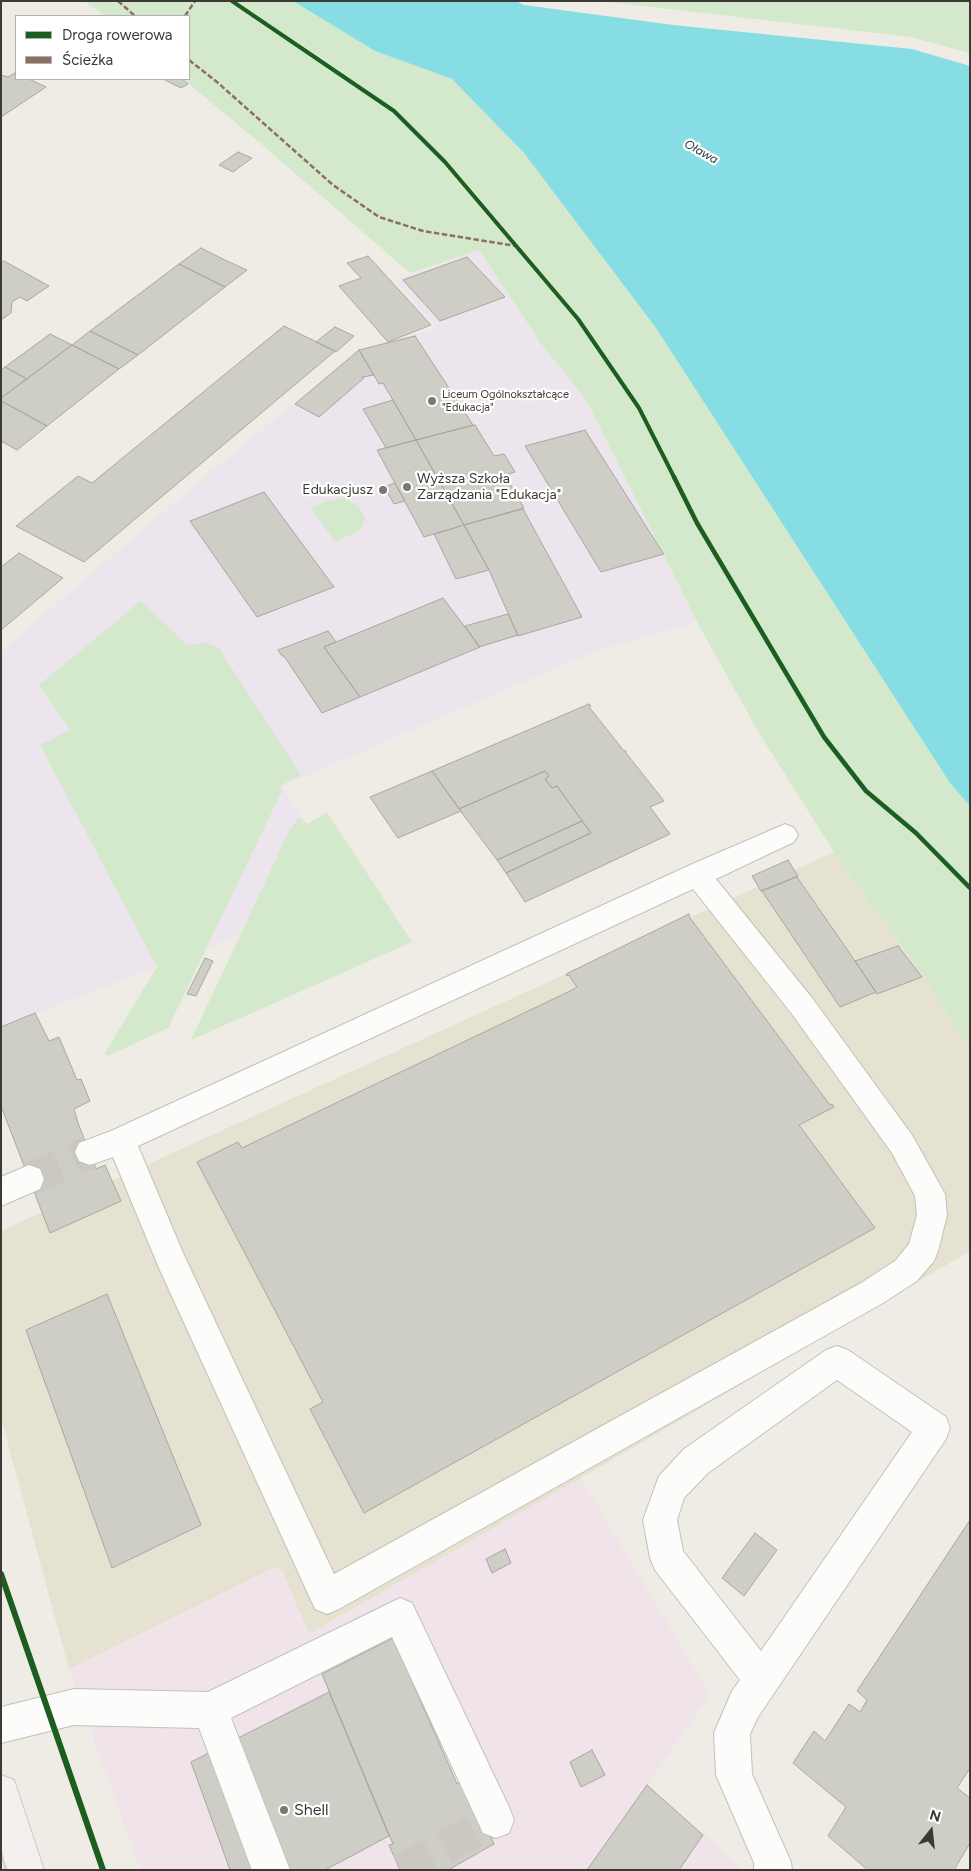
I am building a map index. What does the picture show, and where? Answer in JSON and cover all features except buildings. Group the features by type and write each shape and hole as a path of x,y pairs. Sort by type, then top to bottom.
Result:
{"main road":[{"path":"1,1793 26,1870"}],"lane":[{"path":"90,1152 121,1140 785,835"},
{"path":"121,1140 170,1258 327,1597 872,1293 906,1272 923,1252 932,1215 930,1194 902,1144 802,1006 698,874"},
{"path":"1,1192 29,1179"},
{"path":"762,1680 667,1558 660,1520 672,1488 696,1460 837,1361 934,1428 746,1704 732,1733 734,1775 772,1862 773,1870"},
{"path":"1,1725 74,1707 210,1710 400,1615 496,1820"},
{"path":"210,1710 271,1870"}],"shaded area":[{"path":"479,250 542,345 586,400 697,622 596,651 282,786 350,892 1,1027 1,651 219,465 359,350 437,328 395,280"},
{"path":"834,852 924,977 970,1049 970,1250 581,1478 309,1634 282,1570 273,1568 69,1669 1,1418 1,1231"},
{"path":"581,1478 710,1695 647,1785 744,1870 140,1870 69,1669 273,1568 282,1570 310,1634"}],"green space":[{"path":"84,1 293,1 375,51 452,79 524,153 656,328 950,783 970,806 970,1049 924,977 834,852 759,733 697,622 586,400 542,345 479,250 410,273 184,80 190,80 190,15 104,15"},
{"path":"599,1 970,1 970,53 911,37"},
{"path":"343,498 358,506 365,517 361,530 335,542 311,508 326,501"},
{"path":"141,601 187,645 206,643 218,647 301,775 280,786 282,791 168,1028 108,1056 105,1053 157,967 40,745 70,730 39,685"},
{"path":"327,812 412,942 191,1040 290,829 299,817 307,824"}],"water":[{"name":"Oława","path":"293,1 516,1 524,5 673,25 912,49 970,66 970,806 950,783 656,328 524,153 452,79 375,51"}],"tunnel":[{"path":"29,1179 90,1152"},
{"path":"401,1870 496,1820"}],"tram line":[{"path":"1,1851 7,1870"}],"marked path":[{"path":"118,1 134,15"},
{"path":"186,15 195,1"},
{"path":"190,61 217,82 333,185 379,217 423,231 516,246"}],"cycle path":[{"path":"232,1 394,111 445,162 578,319 639,408 697,523 824,737 866,791 916,833 970,888"},
{"path":"1,1574 103,1870"}],"place":[{"name":"Liceum Ogólnokształcące \"Edukacja\"","path":"432,401"},
{"name":"Wyższa Szkoła Zarządzania \"Edukacja\"","path":"407,487"},
{"name":"Edukacjusz","path":"383,490"},
{"name":"Shell","path":"284,1810"}]}
